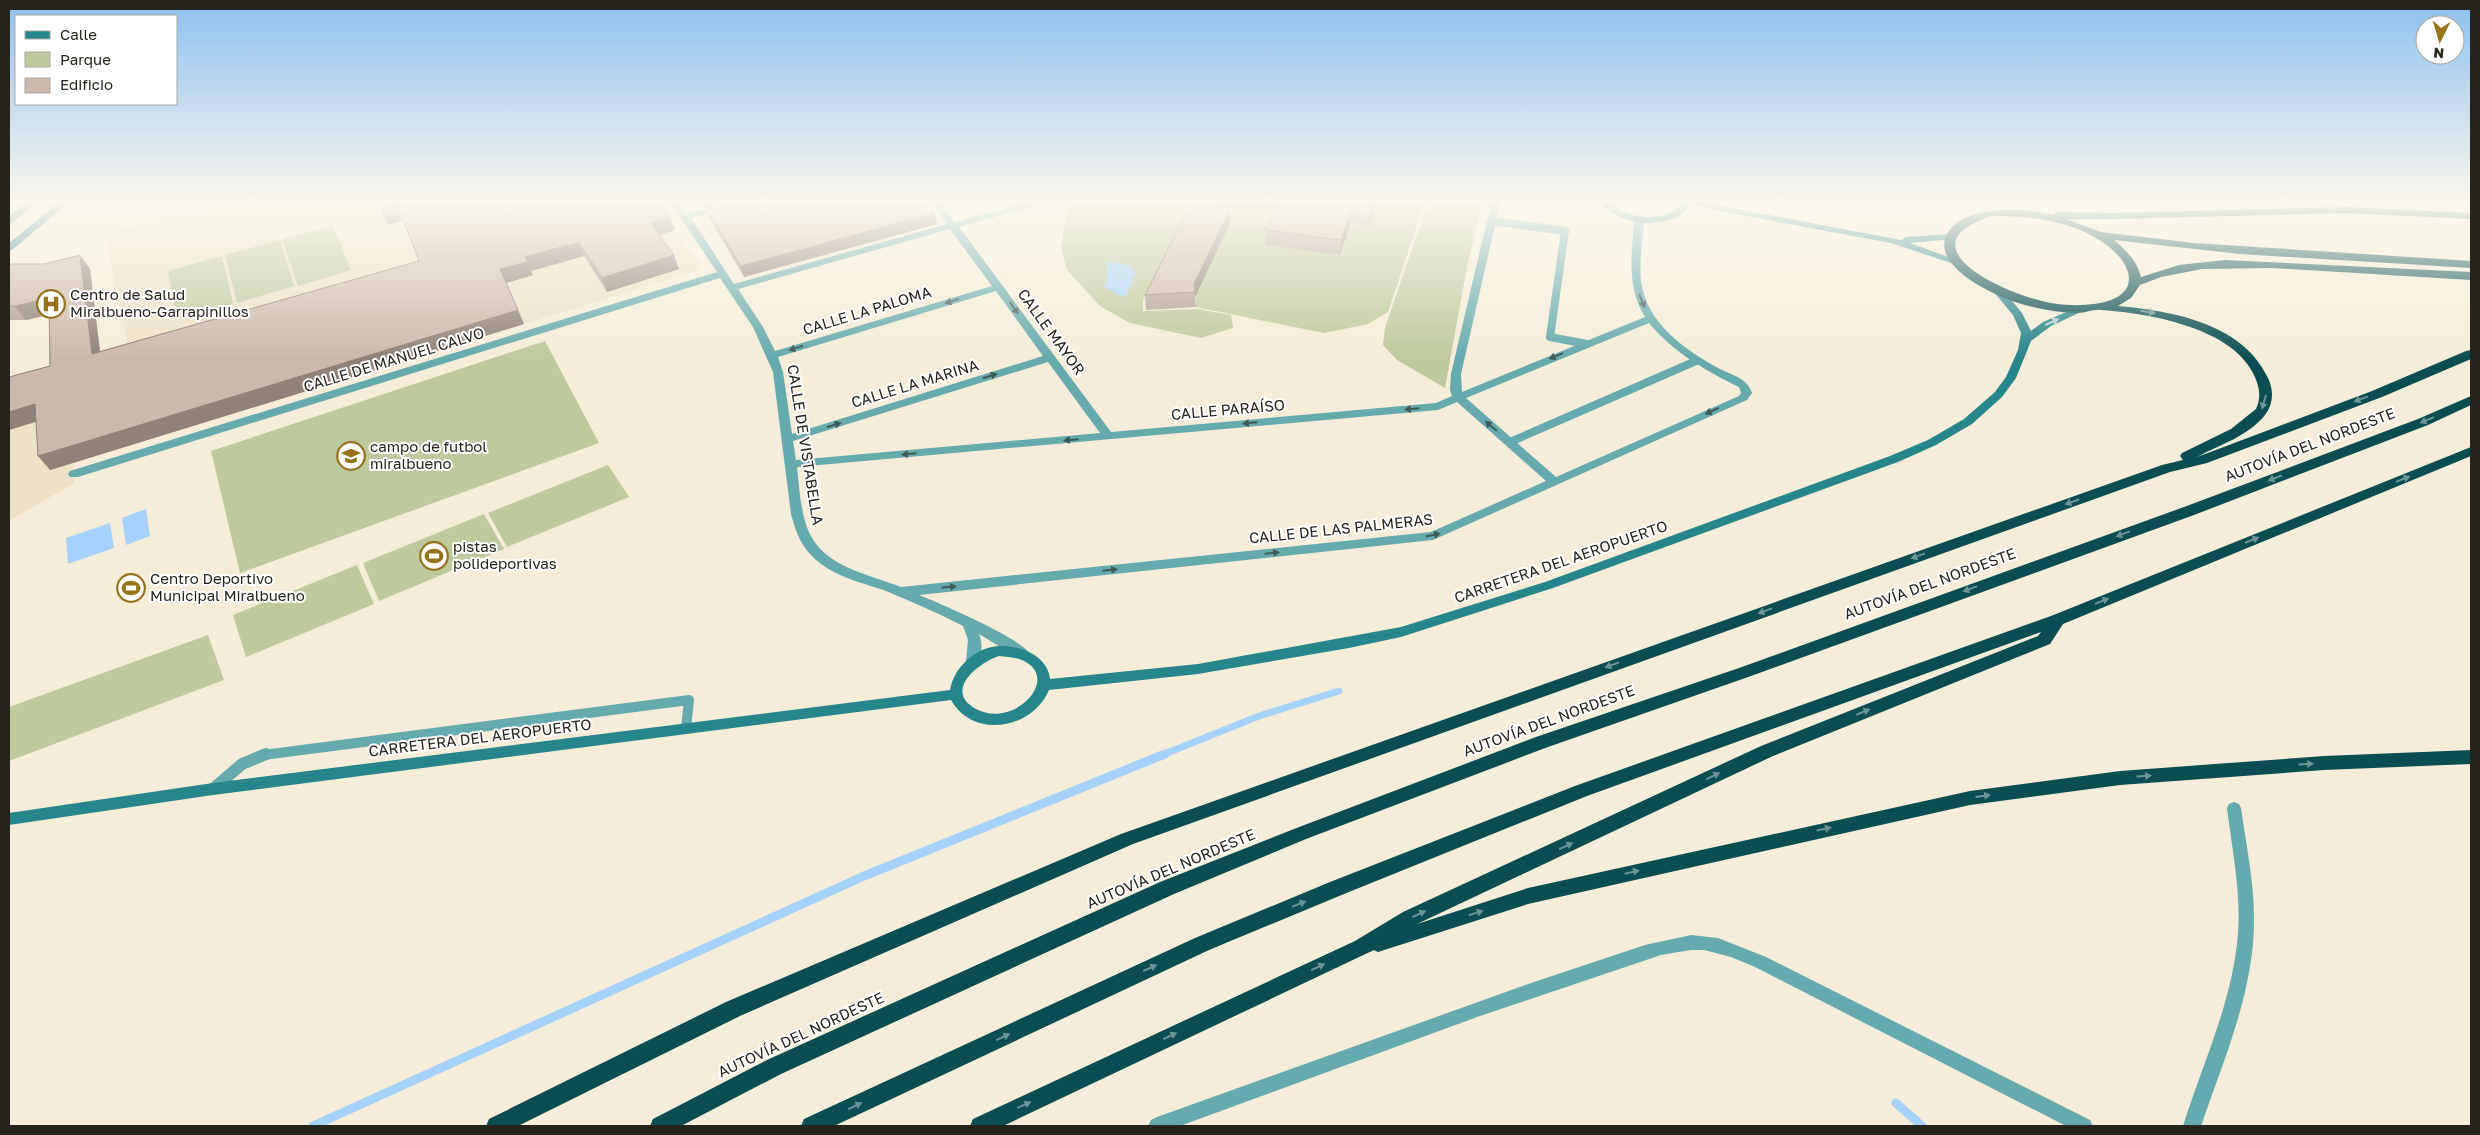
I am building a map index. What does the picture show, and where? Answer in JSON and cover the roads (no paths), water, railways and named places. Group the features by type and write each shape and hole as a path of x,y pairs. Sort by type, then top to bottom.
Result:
{"highway":[{"path":"1952,252 1957,262 1969,274 1998,292 2048,307 2082,309 2100,307 2161,314 2212,332 2242,350 2255,364 2263,378 2266,399 2263,409 2252,421 2232,436 2192,453 2167,468"},
{"path":"2119,252 2133,269 2135,283"},
{"path":"2293,252 2471,264"},
{"path":"2100,307 2124,298 2135,283 2160,272 2188,266 2231,264 2291,266 2471,276"},
{"path":"496,1126 733,1009 1127,839 2167,468 2202,460 2377,394 2471,354"},
{"name":"AUTOVÍA DEL NORDESTE","path":"660,1126 783,1062 1167,888 1300,834 1542,742 1745,672 2188,511 2423,422 2471,400"},
{"path":"811,1126 1202,944 1337,888 1581,791 2057,620 2471,451"},
{"path":"980,1126 1362,947 1410,918 1767,751 2044,640 2057,620"},
{"path":"1362,947 1418,932 1528,896 1970,798 2120,778 2324,763 2471,757"}],"street":[{"name":"CALLE DE VISTABELLA","path":"708,252 733,287 772,355 778,372 792,464 797,514 802,534 812,548 821,558 837,567 900,592 969,623 999,637 1024,654"},
{"path":"733,287 860,252"},
{"name":"CALLE MAYOR","path":"973,252 1108,436"},
{"path":"1485,252 1454,381 1455,390 1459,398 1554,481"},
{"path":"1637,252 1636,269 1639,292 1650,319 1696,361"},
{"path":"1928,252 1957,262"},
{"name":"CALLE DE MANUEL CALVO","path":"74,474 722,274"},
{"name":"CALLE LA PALOMA","path":"772,355 998,287"},
{"path":"1998,292 2020,319 2026,340 2047,324 2082,309"},
{"name":"CALLE PARAÍSO","path":"792,464 1438,406 1650,319"},
{"name":"CARRETERA DEL AEROPUERTO","path":"1045,685 1198,669 1350,643 1445,619 1549,585 1828,485 1920,449 1947,436 1966,423 1999,394 2016,367 2026,340"},
{"name":"CALLE LA MARINA","path":"788,440 1051,358"},
{"name":"CALLE DE LAS PALMERAS","path":"900,592 1433,536 1743,398 1747,393 1744,385 1696,361"},
{"path":"969,623 975,640 973,661"},
{"path":"999,651 1024,654 1040,665 1045,678 1045,685 1034,704 1017,715 1006,718 982,718 972,714 964,708 957,694 959,677 973,661 999,651"},
{"name":"CARRETERA DEL AEROPUERTO","path":"9,819 213,789 957,694"},
{"path":"2192,1126 2233,1006 2242,965 2246,931 2234,808"},
{"path":"1157,1126 1548,985 1661,949 1686,943 1704,943 1756,961 1896,1029 2084,1126"}],"lane":[{"path":"1562,252 1550,337 1587,344"},
{"path":"1510,442 1696,361"},
{"path":"213,789 242,764 268,753 689,700 686,728"}],"water":[{"path":"1106,261 1128,265 1136,273 1128,292 1123,297 1104,287 1107,278"},
{"path":"146,509 150,536 126,545 122,518"},
{"path":"110,523 114,548 68,564 66,538"}],"waterway":[{"path":"1162,755 1259,716 1339,691"},
{"path":"313,1126 864,876 1165,754"},
{"path":"1896,1103 1922,1126"}],"place":[{"name":"Centro de Salud Miralbueno-Garrapinillos","path":"51,304"},
{"name":"campo de futbol miralbueno","path":"351,456"},
{"name":"pistas polideportivas","path":"434,556"},
{"name":"Centro Deportivo Municipal Miralbueno","path":"131,588"}]}
